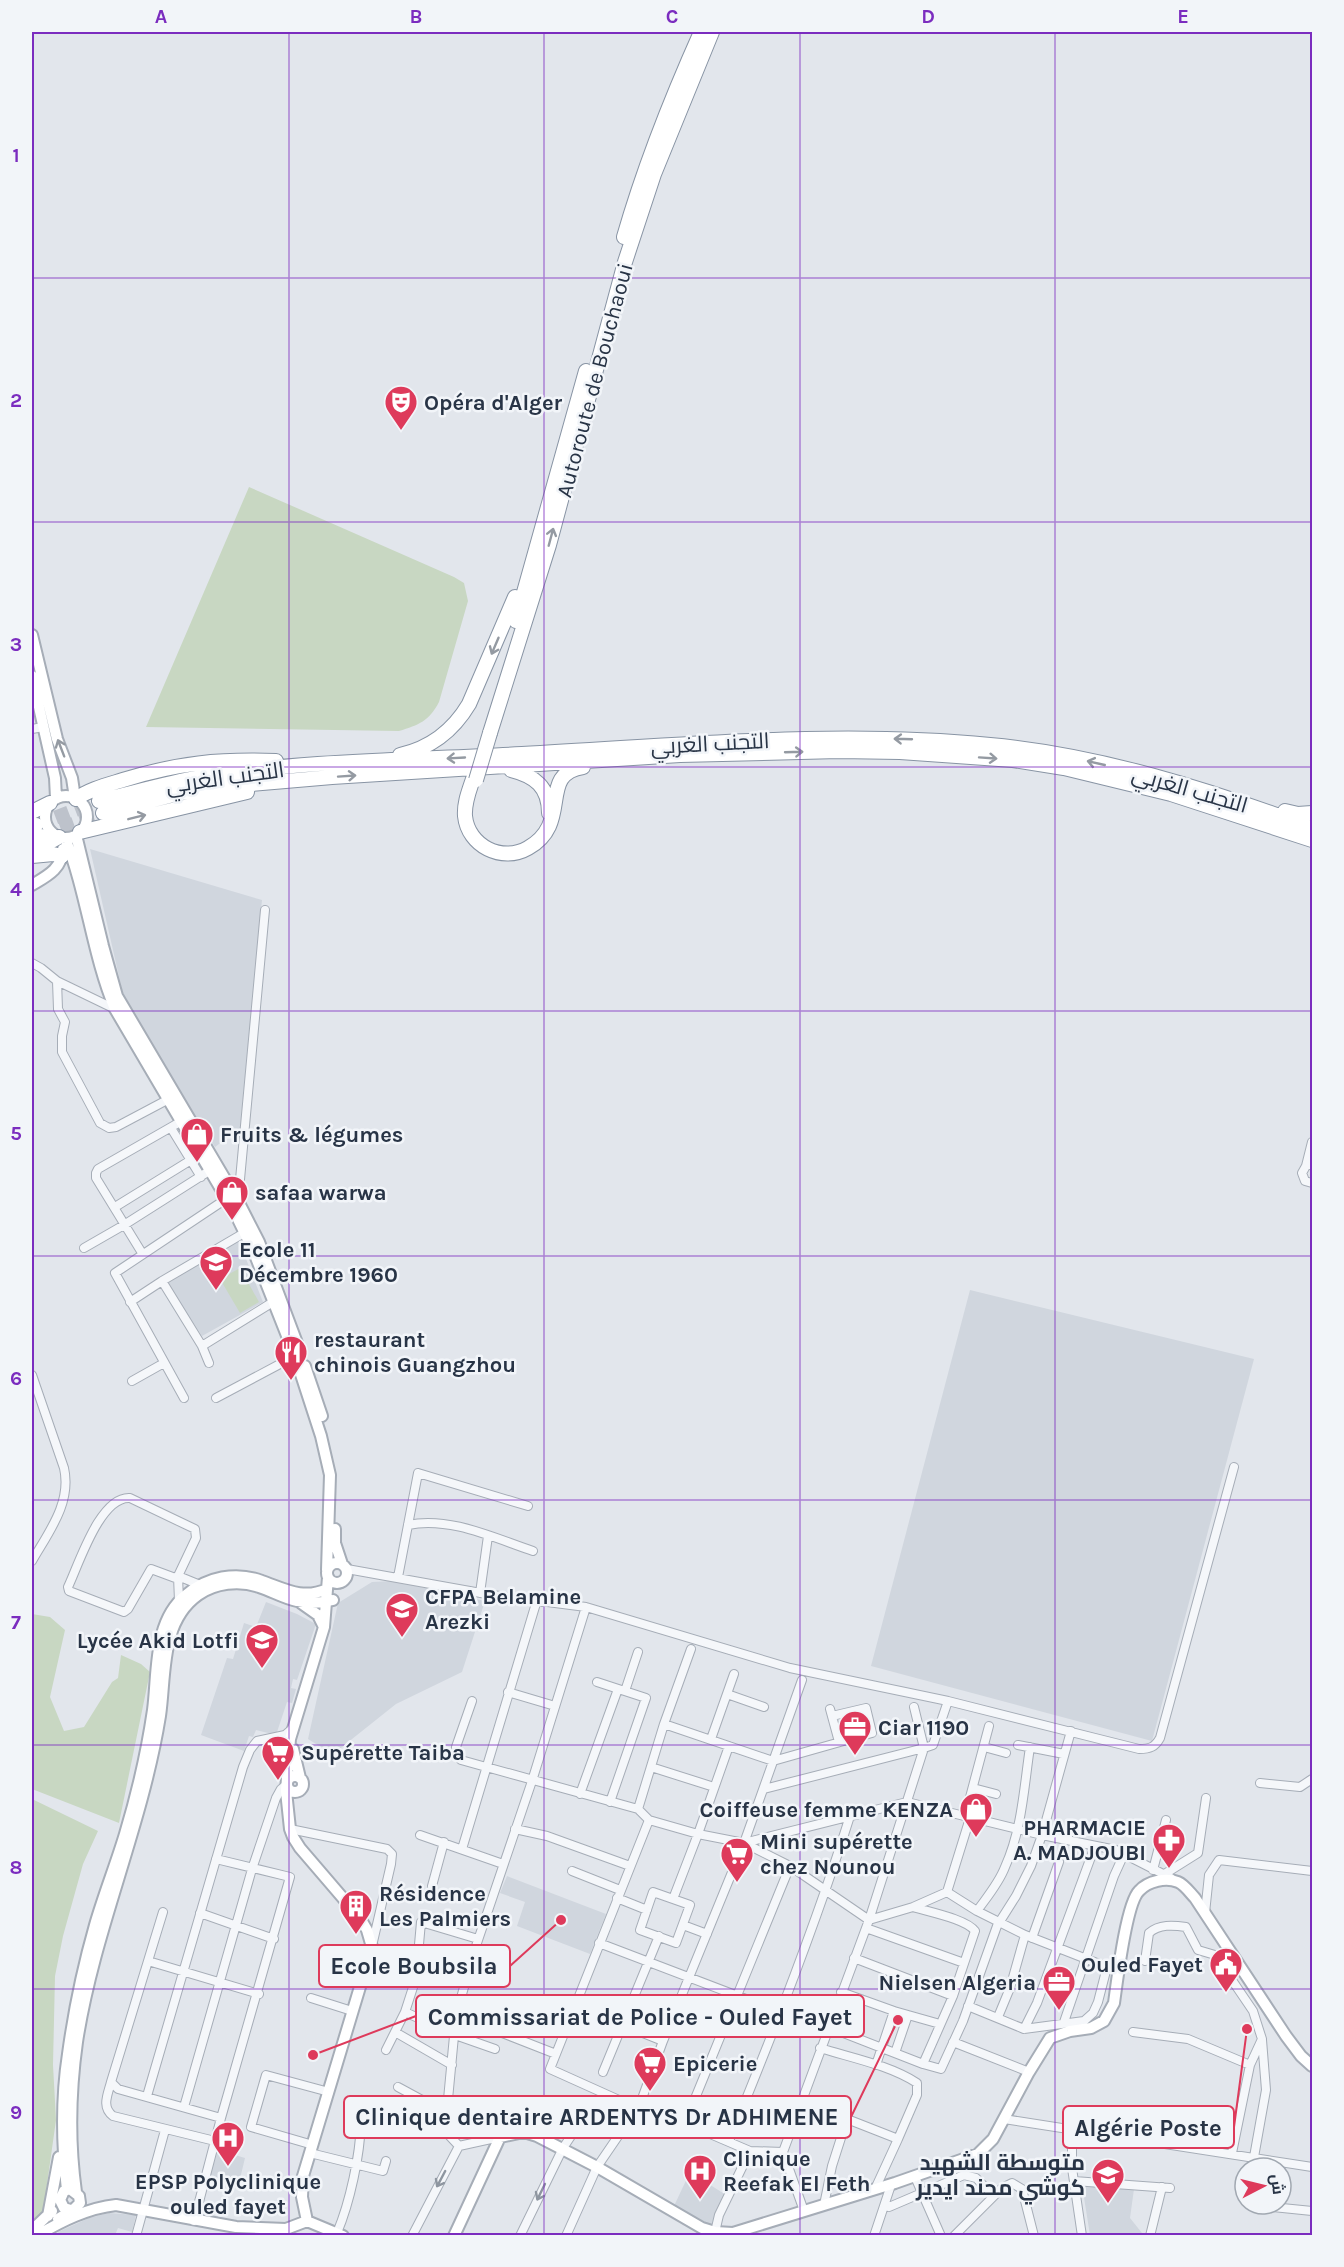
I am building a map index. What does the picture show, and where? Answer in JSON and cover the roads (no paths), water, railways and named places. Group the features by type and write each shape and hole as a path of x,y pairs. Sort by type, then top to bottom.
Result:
{"highway":[{"name":"Autoroute de Bouchaoui","path":"487,733 634,201 701,32"},
{"name":"Autoroute de Bouchaoui","path":"487,733 549,545 628,251 654,174 712,32"},
{"path":"336,764 412,752 438,740 461,717 497,640 546,513"},
{"path":"487,733 473,776 465,814 470,833 483,847 509,854 527,849 541,840 548,831 554,814 560,779 570,770 651,758"},
{"name":"التجنب الغربي","path":"101,807 306,773 336,764 779,739 895,739 990,745 1042,752 1155,777 1248,805 1312,828"},
{"name":"التجنب الغربي","path":"306,773 473,776 651,758 839,751 911,752 1013,760 1064,768 1171,794 1312,840"},
{"path":"75,799 87,791 103,786 159,769 192,763 277,761 306,773"},
{"path":"511,770 534,778 546,792 549,803 549,812 542,831 525,846 515,849 498,849 485,842 474,830 469,813 473,776 511,770"},
{"path":"78,833 306,773"},
{"path":"34,828 53,801"},
{"path":"1248,805 1267,806 1298,814 1312,813"},
{"path":"1281,829 1312,850"},
{"path":"32,854 62,837"},
{"path":"32,854 62,856"}],"main road":[{"path":"32,635 57,739 72,778 75,799"},
{"path":"32,676 37,728 55,778 53,801 45,815 46,822 49,829 62,837 76,867 105,984 116,1009 167,1100 176,1125 205,1174 226,1199 254,1250 295,1356 321,1436 330,1475 327,1589 330,1601"},
{"path":"72,778 87,785 103,786"},
{"path":"53,801 62,796 75,799 81,803 86,814 86,820 78,833 103,946 117,996 238,1201 259,1242 316,1396 336,1475 334,1539 345,1572 330,1601 294,1728 288,1751 286,1791 290,1826 300,1848 360,1918 367,1930 372,1947 303,2176 302,2197 307,2221"},
{"path":"62,837 78,833"},
{"path":"32,894 58,866 62,856 62,837"},
{"path":"32,885 47,876"},
{"path":"328,1574 335,1563 345,1572"},
{"path":"328,1574 336,1583 345,1572"},
{"path":"51,2226 63,2126 68,2053 81,1980 95,1925 125,1835 152,1712 162,1636 170,1612 179,1601 200,1585 231,1576 260,1580 300,1594 313,1594 327,1589"},
{"path":"73,2191 71,2096 77,2041 95,1953 142,1798 158,1727 170,1637 174,1624 189,1602 221,1584 257,1586 298,1602 325,1622"},
{"path":"298,1602 330,1601"},
{"path":"290,1826 297,1795 303,1785 293,1753 294,1728"},
{"path":"287,1784 292,1777 300,1778"},
{"path":"287,1784 294,1792 301,1790"},
{"path":"454,2235 500,2137 524,2132 562,2148 702,2228 733,2234 891,2185 978,2154 993,2139 1050,2038 1070,2031 1091,2028 1104,2021 1114,2003 1131,1909 1138,1891 1153,1882 1163,1880 1180,1882 1195,1898 1312,2066"},
{"path":"37,2235 80,2203 73,2191 63,2126"},
{"path":"37,2235 51,2226 62,2194 73,2191 100,2208"},
{"path":"60,2202 64,2208 71,2210 116,2205 195,2221 222,2230 286,2229 307,2221 340,2234"},
{"path":"32,2230 51,2226 100,2208"}],"street":[{"path":"238,1201 265,910"},
{"path":"32,963 57,981 116,1009"},
{"path":"57,981 58,1009 65,1022 62,1052 100,1123 109,1128 116,1127 167,1100"},
{"path":"84,1248 124,1226 205,1174 191,1160 176,1125 97,1171 96,1178 124,1226 142,1253"},
{"path":"1312,1142 1309,1165 1302,1173 1303,1179 1312,1183"},
{"path":"115,1207 191,1160"},
{"path":"184,1398 115,1273 226,1199"},
{"path":"130,1302 244,1233"},
{"path":"162,1281 202,1346 209,1363"},
{"path":"202,1346 273,1302"},
{"path":"216,1398 295,1356"},
{"path":"132,1381 164,1363"},
{"path":"32,1375 64,1468 67,1484 62,1506 32,1561"},
{"path":"345,1572 366,1571 480,1593 586,1606 790,1668 948,1701 1139,1749 1148,1749 1156,1746 1160,1738 1234,1467"},
{"path":"398,1577 418,1473 528,1506"},
{"path":"179,1601 178,1577 196,1538 195,1529 130,1498 125,1497 115,1502 97,1522 68,1587 69,1591 124,1611 128,1609 151,1569 178,1577 200,1585"},
{"path":"408,1525 418,1523 450,1525 533,1551"},
{"path":"480,1593 488,1536"},
{"path":"462,1849 537,1600"},
{"path":"459,2146 445,2131 456,2015 478,1939 532,1780 586,1606"},
{"path":"638,1809 664,1724 691,1649"},
{"path":"580,1794 638,1652"},
{"path":"711,1739 734,1674"},
{"path":"566,2235 597,2167 640,2104 663,2041 744,1843 802,1680"},
{"path":"597,1682 646,1698 610,1802"},
{"path":"508,1692 555,1706"},
{"path":"727,1694 764,1707"},
{"path":"472,1701 456,1747 456,1753 461,1760 638,1809 649,1820 698,1834 744,1843 790,1866 867,1924 964,1963"},
{"path":"764,1789 933,1745 948,1701"},
{"path":"804,2211 783,2152 867,1924 924,1748 914,1707"},
{"path":"664,1724 773,1761 872,1733 866,1708 831,1712 839,1742"},
{"path":"947,1892 968,1817 989,1726"},
{"path":"147,2096 243,1767 250,1750 257,1741 285,1735 294,1728"},
{"path":"599,1943 781,2012 941,2069 968,2006 999,1922 1024,1881 1042,1835 1071,1731"},
{"path":"1018,1745 1065,1754"},
{"path":"673,1899 729,1746"},
{"path":"984,1747 1006,1753"},
{"path":"977,1911 1004,1870 1017,1829 1030,1747"},
{"path":"651,1767 714,1787"},
{"path":"1260,1783 1300,1787 1312,1779"},
{"path":"184,2107 252,1869 276,1798 287,1784"},
{"path":"973,1788 996,1794"},
{"path":"1163,1875 1198,1853 1206,1798"},
{"path":"744,1843 907,1802 1042,1835 1116,1850 1180,1882"},
{"path":"729,2141 826,1892 850,1816"},
{"path":"649,1820 550,2068 630,2105 640,2104 750,2151 783,2152"},
{"path":"1153,1870 1166,1820"},
{"path":"290,1826 387,1849 392,1854 372,1947"},
{"path":"515,1829 547,1836 630,1866"},
{"path":"420,1834 503,1864"},
{"path":"432,1886 444,1842"},
{"path":"1024,2029 1037,2003 1095,1846"},
{"path":"1064,2022 1114,1876 1124,1854"},
{"path":"195,2221 215,2141 259,1994 290,1877 216,1859"},
{"path":"1205,1913 1209,1875 1219,1860 1312,1869 1312,1860"},
{"path":"998,2017 1059,1862"},
{"path":"685,2123 790,1866"},
{"path":"572,1871 620,1890"},
{"path":"653,1892 673,1899 690,1905 676,1943 640,1930 653,1892"},
{"path":"867,1924 947,1892"},
{"path":"947,1892 977,1911 1028,1936 1120,1970"},
{"path":"617,1899 647,1910"},
{"path":"913,1907 948,1917 974,1928 975,1931 953,1996 923,2064"},
{"path":"163,1912 106,2103 110,2113 165,2130 215,2141"},
{"path":"201,1913 274,1938"},
{"path":"386,2050 405,2012 416,1978 421,1922 478,1939"},
{"path":"683,1924 707,1934"},
{"path":"1144,1961 1149,1933 1155,1928 1175,1925 1186,1927 1198,1950 1215,1955 1253,2012 1262,2039 1266,2090 1254,2156"},
{"path":"603,2072 659,1936"},
{"path":"854,1958 953,1996"},
{"path":"148,1961 259,1994"},
{"path":"968,2006 1024,2029 1084,2021 1093,2013 1098,2002 1107,1967"},
{"path":"841,1992 940,2024"},
{"path":"311,1998 352,2011"},
{"path":"575,2006 663,2041"},
{"path":"876,2065 894,2011"},
{"path":"405,2012 455,2035 495,2049"},
{"path":"456,2015 556,2054"},
{"path":"895,2053 908,2015"},
{"path":"395,2032 452,2065"},
{"path":"1133,2032 1188,2039 1250,2065"},
{"path":"1232,2153 1250,2065 1262,2039"},
{"path":"953,2042 1029,2072"},
{"path":"820,2048 876,2065 917,2083 917,2095 875,2189"},
{"path":"329,2092 266,2075 251,2127 355,2165 382,2171 386,2161"},
{"path":"111,2082 118,2089 222,2118"},
{"path":"398,2087 446,2113"},
{"path":"799,2104 847,2119 898,2139"},
{"path":"520,2235 562,2148 580,2121 579,2119 524,2132"},
{"path":"824,2205 832,2166 847,2119"},
{"path":"1004,2119 1248,2156"},
{"path":"340,2234 360,2148 361,2122"},
{"path":"136,2235 165,2130"},
{"path":"1072,2130 1074,2181 1082,2235"},
{"path":"412,2235 459,2146 500,2137"},
{"path":"715,2232 719,2215 750,2151"},
{"path":"1293,2164 1312,2167"},
{"path":"889,2207 960,2176 968,2175 979,2180 994,2196"},
{"path":"915,2177 941,2235"},
{"path":"1074,2181 1166,2188 1150,2235"},
{"path":"954,2235 1006,2184 1012,2183 1022,2189 1034,2235"},
{"path":"874,2235 891,2185"},
{"path":"1293,2209 1312,2211"}],"tunnel":[{"path":"36,825 99,801"},
{"path":"41,836 103,813"}],"place":[{"name":"Opéra d'Alger","path":"401,431"},
{"name":"Fruits & légumes","path":"197,1163"},
{"name":"safaa warwa","path":"232,1221"},
{"name":"Ecole 11 Décembre 1960","path":"216,1291"},
{"name":"restaurant chinois Guangzhou","path":"291,1381"},
{"name":"CFPA Belamine Arezki","path":"402,1638"},
{"name":"Lycée Akid Lotfi","path":"262,1669"},
{"name":"Ciar 1190","path":"855,1756"},
{"name":"Supérette Taiba","path":"278,1781"},
{"name":"Coiffeuse femme KENZA","path":"976,1838"},
{"name":"PHARMACIE A. MADJOUBI","path":"1169,1869"},
{"name":"Mini supérette chez Nounou","path":"737,1883"},
{"name":"Ecole Boubsila","path":"561,1920"},
{"name":"Résidence Les Palmiers","path":"356,1935"},
{"name":"Ouled Fayet","path":"1226,1993"},
{"name":"Nielsen Algeria","path":"1059,2011"},
{"name":"Clinique dentaire ARDENTYS Dr ADHIMENE","path":"898,2020"},
{"name":"Algérie Poste","path":"1247,2029"},
{"name":"Commissariat de Police - Ouled Fayet","path":"313,2055"},
{"name":"Epicerie","path":"650,2092"},
{"name":"EPSP Polyclinique ouled fayet","path":"228,2167"},
{"name":"Clinique Reefak El Feth","path":"700,2200"},
{"name":"متوسطة الشهيد كوشي محند ايدير","path":"1108,2204"}]}
